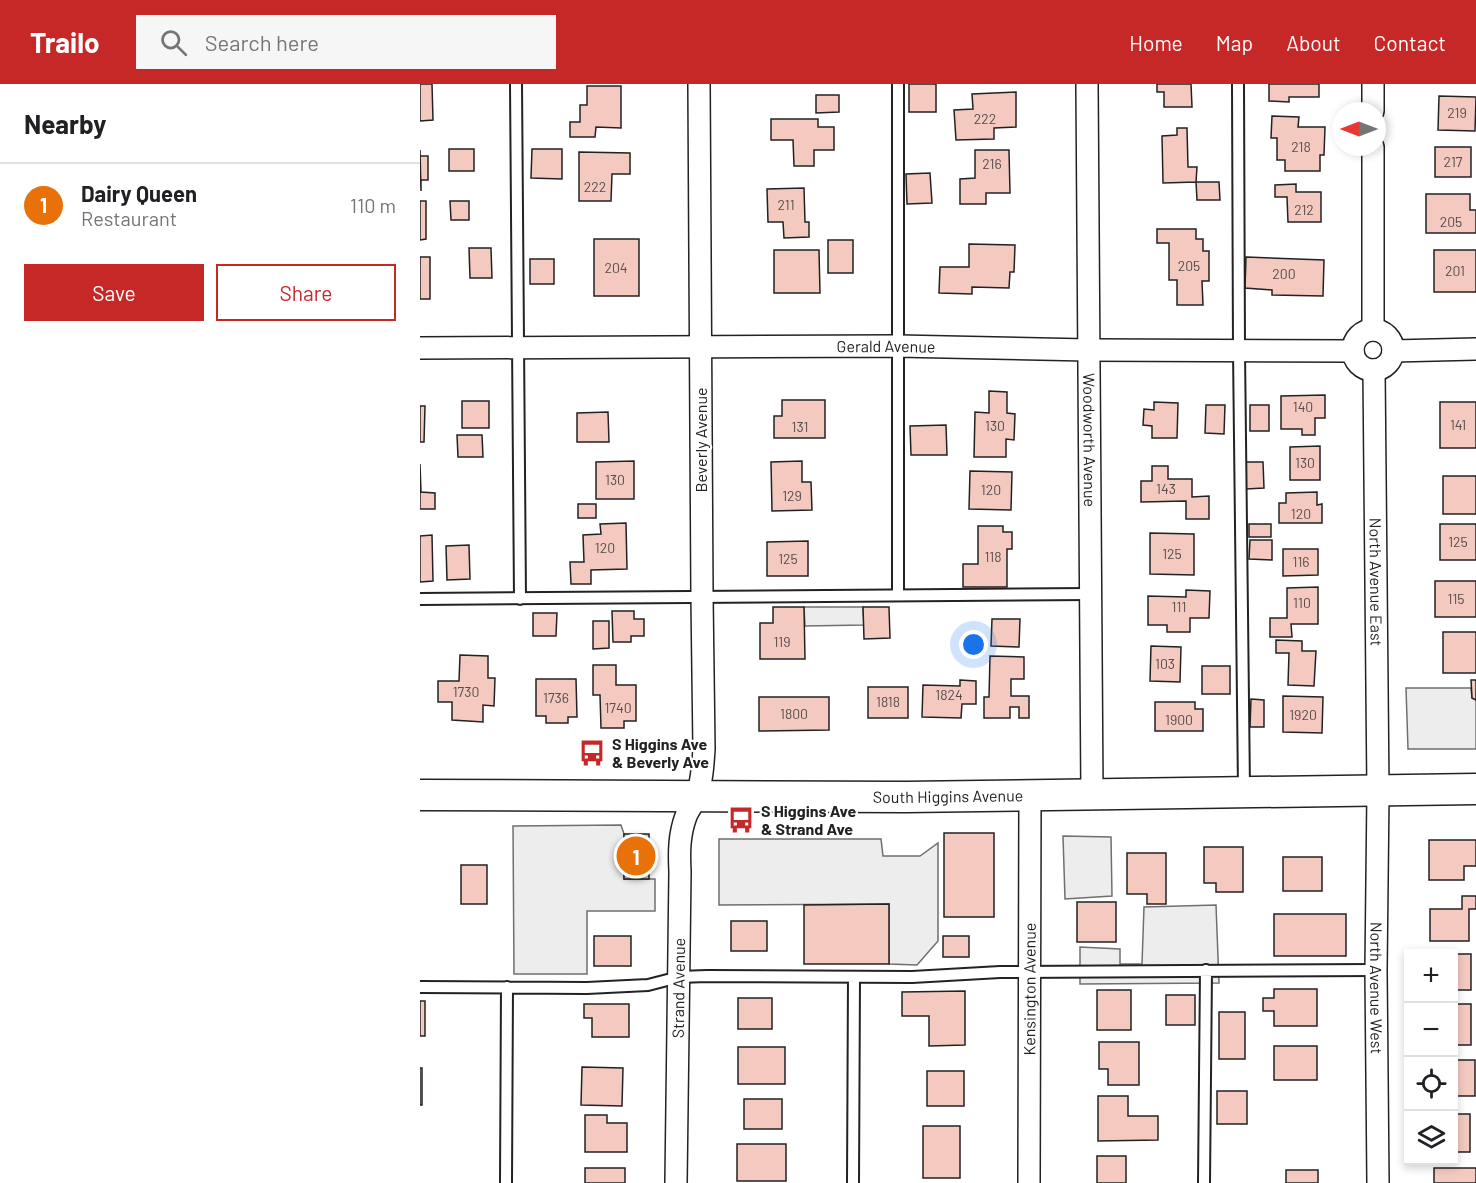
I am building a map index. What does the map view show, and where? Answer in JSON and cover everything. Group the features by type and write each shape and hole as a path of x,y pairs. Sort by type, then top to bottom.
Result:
{"main road":[{"name":"South Higgins Avenue","path":"420,795 906,798 1476,789"}],"street":[{"name":"Beverly Avenue","path":"697,796 704,749 699,84"},
{"name":"Woodworth Avenue","path":"1087,84 1092,794"},
{"path":"1373,84 1373,102"},
{"path":"1373,156 1373,330"},
{"path":"1373,330 1387,336 1391,341 1393,351 1390,362 1374,370 1359,365 1353,351 1355,341 1359,336 1373,330"},
{"name":"Gerald Avenue","path":"420,348 898,346 1088,350 1353,351"},
{"path":"1393,351 1476,349"},
{"name":"North Avenue East","path":"1374,370 1378,792"},
{"name":"North Avenue West","path":"1378,792 1376,970 1378,1183"},
{"name":"Kensington Avenue","path":"1029,1183 1030,795"},
{"name":"Strand Avenue","path":"676,1183 679,851 681,832 697,796"}],"lane":[{"path":"516,84 520,599"},
{"path":"898,84 898,595"},
{"path":"1238,84 1245,793"},
{"path":"420,599 1091,594"},
{"path":"1204,1183 1206,970"},
{"path":"420,987 587,988 648,985 679,977 912,977 1000,972 1376,970"},
{"path":"853,1183 854,977"},
{"path":"506,1183 507,987"}],"shaded area":[{"path":"804,607 863,607 864,625 805,626"},
{"path":"1406,688 1471,688 1472,698 1476,700 1476,749 1408,749"},
{"path":"621,825 624,834 624,879 655,879 655,911 587,911 587,974 514,974 513,826"},
{"path":"1063,836 1111,837 1112,896 1065,899"},
{"path":"719,839 881,839 883,856 920,856 938,843 938,941 917,965 889,964 889,904 719,905"},
{"path":"1216,905 1219,983 1080,984 1080,947 1120,949 1120,964 1142,964 1144,907"}],"building":[{"path":"420,84 432,84 433,120 420,121"},
{"path":"909,84 936,84 936,112 909,112"},
{"path":"1157,84 1191,84 1192,107 1164,107 1164,92 1157,92"},
{"path":"1269,84 1319,84 1319,97 1289,97 1289,102 1269,101"},
{"path":"587,86 621,86 621,128 596,127 595,137 570,137 570,122 580,122 580,105 587,105"},
{"path":"1016,92 1016,127 994,128 994,139 956,140 954,110 973,109 972,94"},
{"path":"816,95 839,95 839,112 816,113"},
{"path":"1439,96 1476,97 1475,131 1438,130"},
{"path":"1272,116 1299,117 1298,127 1325,127 1324,155 1320,155 1320,171 1285,171 1285,160 1277,160 1277,138 1271,138"},
{"path":"771,119 818,119 818,127 834,127 834,150 814,150 814,166 794,166 793,140 771,140"},
{"path":"1177,128 1187,128 1188,167 1197,167 1196,182 1163,183 1162,136 1177,135"},
{"path":"1435,147 1471,147 1471,177 1435,177"},
{"path":"449,149 474,149 474,171 449,171"},
{"path":"532,149 562,149 562,179 531,178"},
{"path":"975,150 1009,150 1010,193 986,193 986,204 960,204 960,179 975,178"},
{"path":"579,152 630,153 630,174 612,174 611,201 579,201"},
{"path":"420,156 428,156 428,180 421,180 421,191"},
{"path":"930,173 932,203 907,204 906,174"},
{"path":"1196,182 1219,182 1220,200 1197,200"},
{"path":"1296,184 1296,192 1321,192 1321,222 1288,222 1287,197 1275,197 1275,185"},
{"path":"804,188 805,222 809,222 809,237 784,238 783,222 768,222 767,189"},
{"path":"1426,194 1470,194 1470,210 1476,210 1476,233 1426,233"},
{"path":"420,201 426,201 426,239 420,240"},
{"path":"450,201 469,201 469,220 451,220"},
{"path":"1157,229 1196,229 1196,239 1203,239 1203,251 1209,251 1209,281 1202,281 1203,305 1177,305 1177,280 1169,280 1169,243 1157,243"},
{"path":"594,239 639,239 639,296 594,296"},
{"path":"828,240 853,240 853,273 828,273"},
{"path":"969,244 1015,245 1014,272 1010,272 1009,288 972,287 972,294 939,293 940,267 969,267"},
{"path":"469,248 491,248 492,278 470,278"},
{"path":"774,250 819,250 820,293 774,293"},
{"path":"1434,250 1476,250 1476,292 1434,292"},
{"path":"420,257 430,257 430,299 420,299"},
{"path":"1246,257 1324,260 1323,296 1272,295 1272,290 1245,288"},
{"path":"530,259 554,259 554,284 530,284"},
{"path":"989,391 1007,392 1007,413 1015,414 1014,440 1006,439 1006,457 974,457 975,412 989,413"},
{"path":"1325,395 1325,418 1315,418 1315,435 1302,435 1302,429 1281,429 1281,396"},
{"path":"782,400 825,400 825,438 774,438 774,416 782,416"},
{"path":"462,401 489,401 489,428 462,428"},
{"path":"1154,402 1178,403 1177,438 1152,438 1152,426 1143,425 1144,409 1154,410"},
{"path":"1440,402 1476,402 1476,448 1440,448"},
{"path":"1206,405 1225,405 1224,434 1205,433"},
{"path":"1250,405 1269,405 1269,431 1250,431"},
{"path":"420,406 425,406 424,442 420,442"},
{"path":"608,412 609,442 577,442 577,413"},
{"path":"946,425 947,455 911,455 910,426"},
{"path":"457,435 482,435 483,457 458,457"},
{"path":"1320,446 1320,480 1290,480 1290,447"},
{"path":"634,461 634,499 596,499 596,462"},
{"path":"802,461 802,482 811,482 812,510 772,511 771,462"},
{"path":"1246,462 1263,462 1264,488 1246,489"},
{"path":"420,464 421,492 435,493 435,509 420,509"},
{"path":"1152,466 1168,466 1168,479 1192,479 1192,497 1209,496 1209,519 1186,519 1186,501 1141,502 1141,481 1152,481"},
{"path":"970,471 1012,472 1011,510 969,509"},
{"path":"1443,476 1476,476 1476,514 1443,514"},
{"path":"1317,492 1317,505 1322,504 1322,523 1279,523 1279,503 1286,503 1286,493"},
{"path":"578,504 596,504 596,518 578,518"},
{"path":"626,523 627,569 591,570 591,584 571,584 570,562 584,562 583,535 601,534 600,524"},
{"path":"1249,524 1271,524 1271,537 1249,537"},
{"path":"1440,524 1476,524 1476,560 1440,560"},
{"path":"978,526 1003,526 1003,532 1012,532 1012,549 1007,549 1007,587 963,587 963,564 978,564"},
{"path":"1150,533 1194,534 1194,575 1150,574"},
{"path":"432,535 433,581 420,582 420,536"},
{"path":"1250,540 1272,540 1272,560 1249,559"},
{"path":"808,541 808,576 767,576 767,542"},
{"path":"469,545 470,579 447,580 446,546"},
{"path":"1283,549 1318,549 1318,575 1283,576"},
{"path":"1435,581 1476,581 1476,617 1435,617"},
{"path":"1318,587 1318,624 1291,624 1292,637 1270,637 1270,618 1287,618 1287,588"},
{"path":"1186,590 1210,591 1209,618 1190,618 1190,632 1167,632 1167,625 1148,625 1148,596 1186,597"},
{"path":"773,607 804,607 805,659 760,659 760,623 773,623"},
{"path":"863,607 889,607 890,638 864,639"},
{"path":"612,611 634,611 634,619 644,619 644,636 631,636 631,642 613,642"},
{"path":"533,613 557,613 556,636 533,636"},
{"path":"992,619 1020,619 1019,647 991,646"},
{"path":"593,621 609,621 609,648 593,649"},
{"path":"1443,632 1476,632 1476,673 1443,673"},
{"path":"1276,640 1302,641 1302,651 1316,651 1314,686 1288,685 1289,653 1276,653"},
{"path":"1151,646 1181,647 1180,682 1150,681"},
{"path":"460,655 488,656 488,678 495,678 494,706 483,705 483,722 452,720 452,702 438,702 438,681 459,681"},
{"path":"990,656 1024,657 1024,679 1011,679 1011,696 1029,696 1029,718 1019,718 1019,707 1010,707 1010,718 984,718 984,697 989,697"},
{"path":"593,665 616,665 616,685 636,685 636,721 624,721 624,728 601,728 600,695 593,695"},
{"path":"1202,666 1230,666 1230,694 1202,694"},
{"path":"536,679 576,679 577,717 568,717 568,723 546,723 546,716 536,716"},
{"path":"960,680 976,681 976,704 962,704 961,718 922,717 923,685 960,686"},
{"path":"1471,680 1476,680 1476,700 1472,698"},
{"path":"868,687 908,687 908,718 868,718"},
{"path":"1283,696 1323,697 1322,733 1283,732"},
{"path":"759,697 829,697 829,730 759,731"},
{"path":"1251,699 1264,700 1264,727 1250,727"},
{"path":"1155,702 1195,702 1195,709 1203,709 1203,731 1155,731"},
{"path":"944,833 994,833 994,917 944,917"},
{"path":"624,834 649,834 649,879 624,879"},
{"path":"1429,840 1476,840 1476,866 1464,866 1464,880 1429,880"},
{"path":"1204,847 1243,847 1243,892 1216,892 1216,883 1204,883"},
{"path":"1127,853 1166,853 1166,904 1147,904 1147,894 1127,894"},
{"path":"1283,857 1322,857 1322,891 1283,891"},
{"path":"461,865 487,865 487,904 461,904"},
{"path":"1462,896 1476,896 1476,909 1469,909 1469,941 1430,941 1430,909 1462,909"},
{"path":"1077,902 1116,902 1116,942 1077,942"},
{"path":"889,904 889,964 804,964 804,905"},
{"path":"1274,914 1346,914 1346,956 1274,956"},
{"path":"731,921 767,921 767,951 731,951"},
{"path":"594,936 631,936 631,966 594,966"},
{"path":"943,936 969,936 969,957 943,957"},
{"path":"1458,954 1471,954 1471,990 1458,990"},
{"path":"1274,989 1317,989 1317,1026 1274,1026 1274,1011 1263,1011 1263,998 1274,998"},
{"path":"1097,990 1131,990 1131,1030 1097,1030"},
{"path":"965,991 965,1045 929,1046 929,1016 902,1016 902,992"},
{"path":"1166,995 1195,995 1195,1025 1166,1025"},
{"path":"738,998 772,998 772,1029 738,1029"},
{"path":"420,1001 425,1001 425,1036 420,1036"},
{"path":"584,1004 629,1004 629,1037 592,1037 592,1018 584,1018"},
{"path":"1458,1004 1471,1004 1471,1045 1458,1045"},
{"path":"1219,1012 1245,1012 1245,1059 1219,1059"},
{"path":"1099,1042 1139,1042 1139,1085 1108,1085 1108,1069 1099,1069"},
{"path":"1274,1046 1317,1046 1317,1080 1274,1080"},
{"path":"738,1047 785,1047 785,1084 738,1084"},
{"path":"1458,1060 1475,1060 1475,1096 1458,1096"},
{"path":"582,1067 623,1068 622,1106 581,1105"},
{"path":"420,1068 422,1068 422,1105 420,1105"},
{"path":"927,1071 964,1071 964,1106 927,1106"},
{"path":"1217,1091 1247,1091 1247,1124 1217,1124"},
{"path":"1098,1096 1128,1096 1128,1116 1158,1116 1158,1140 1098,1141"},
{"path":"744,1099 782,1099 782,1129 744,1129"},
{"path":"1458,1114 1470,1114 1470,1152 1458,1152"},
{"path":"585,1115 607,1115 607,1123 627,1123 627,1152 585,1152"},
{"path":"923,1126 960,1126 960,1178 923,1178"},
{"path":"737,1144 786,1144 786,1181 737,1181"},
{"path":"1097,1156 1126,1156 1126,1183 1097,1183"},
{"path":"585,1168 625,1168 625,1183 585,1183"},
{"path":"1434,1168 1476,1168 1476,1183 1434,1183"},
{"path":"1286,1170 1318,1170 1318,1183 1286,1183"}],"place":[{"name":"S Higgins Ave & Beverly Ave","path":"592,753"},
{"name":"S Higgins Ave & Strand Ave","path":"741,820"},
{"name":"Dairy Queen","path":"636,856"}]}
